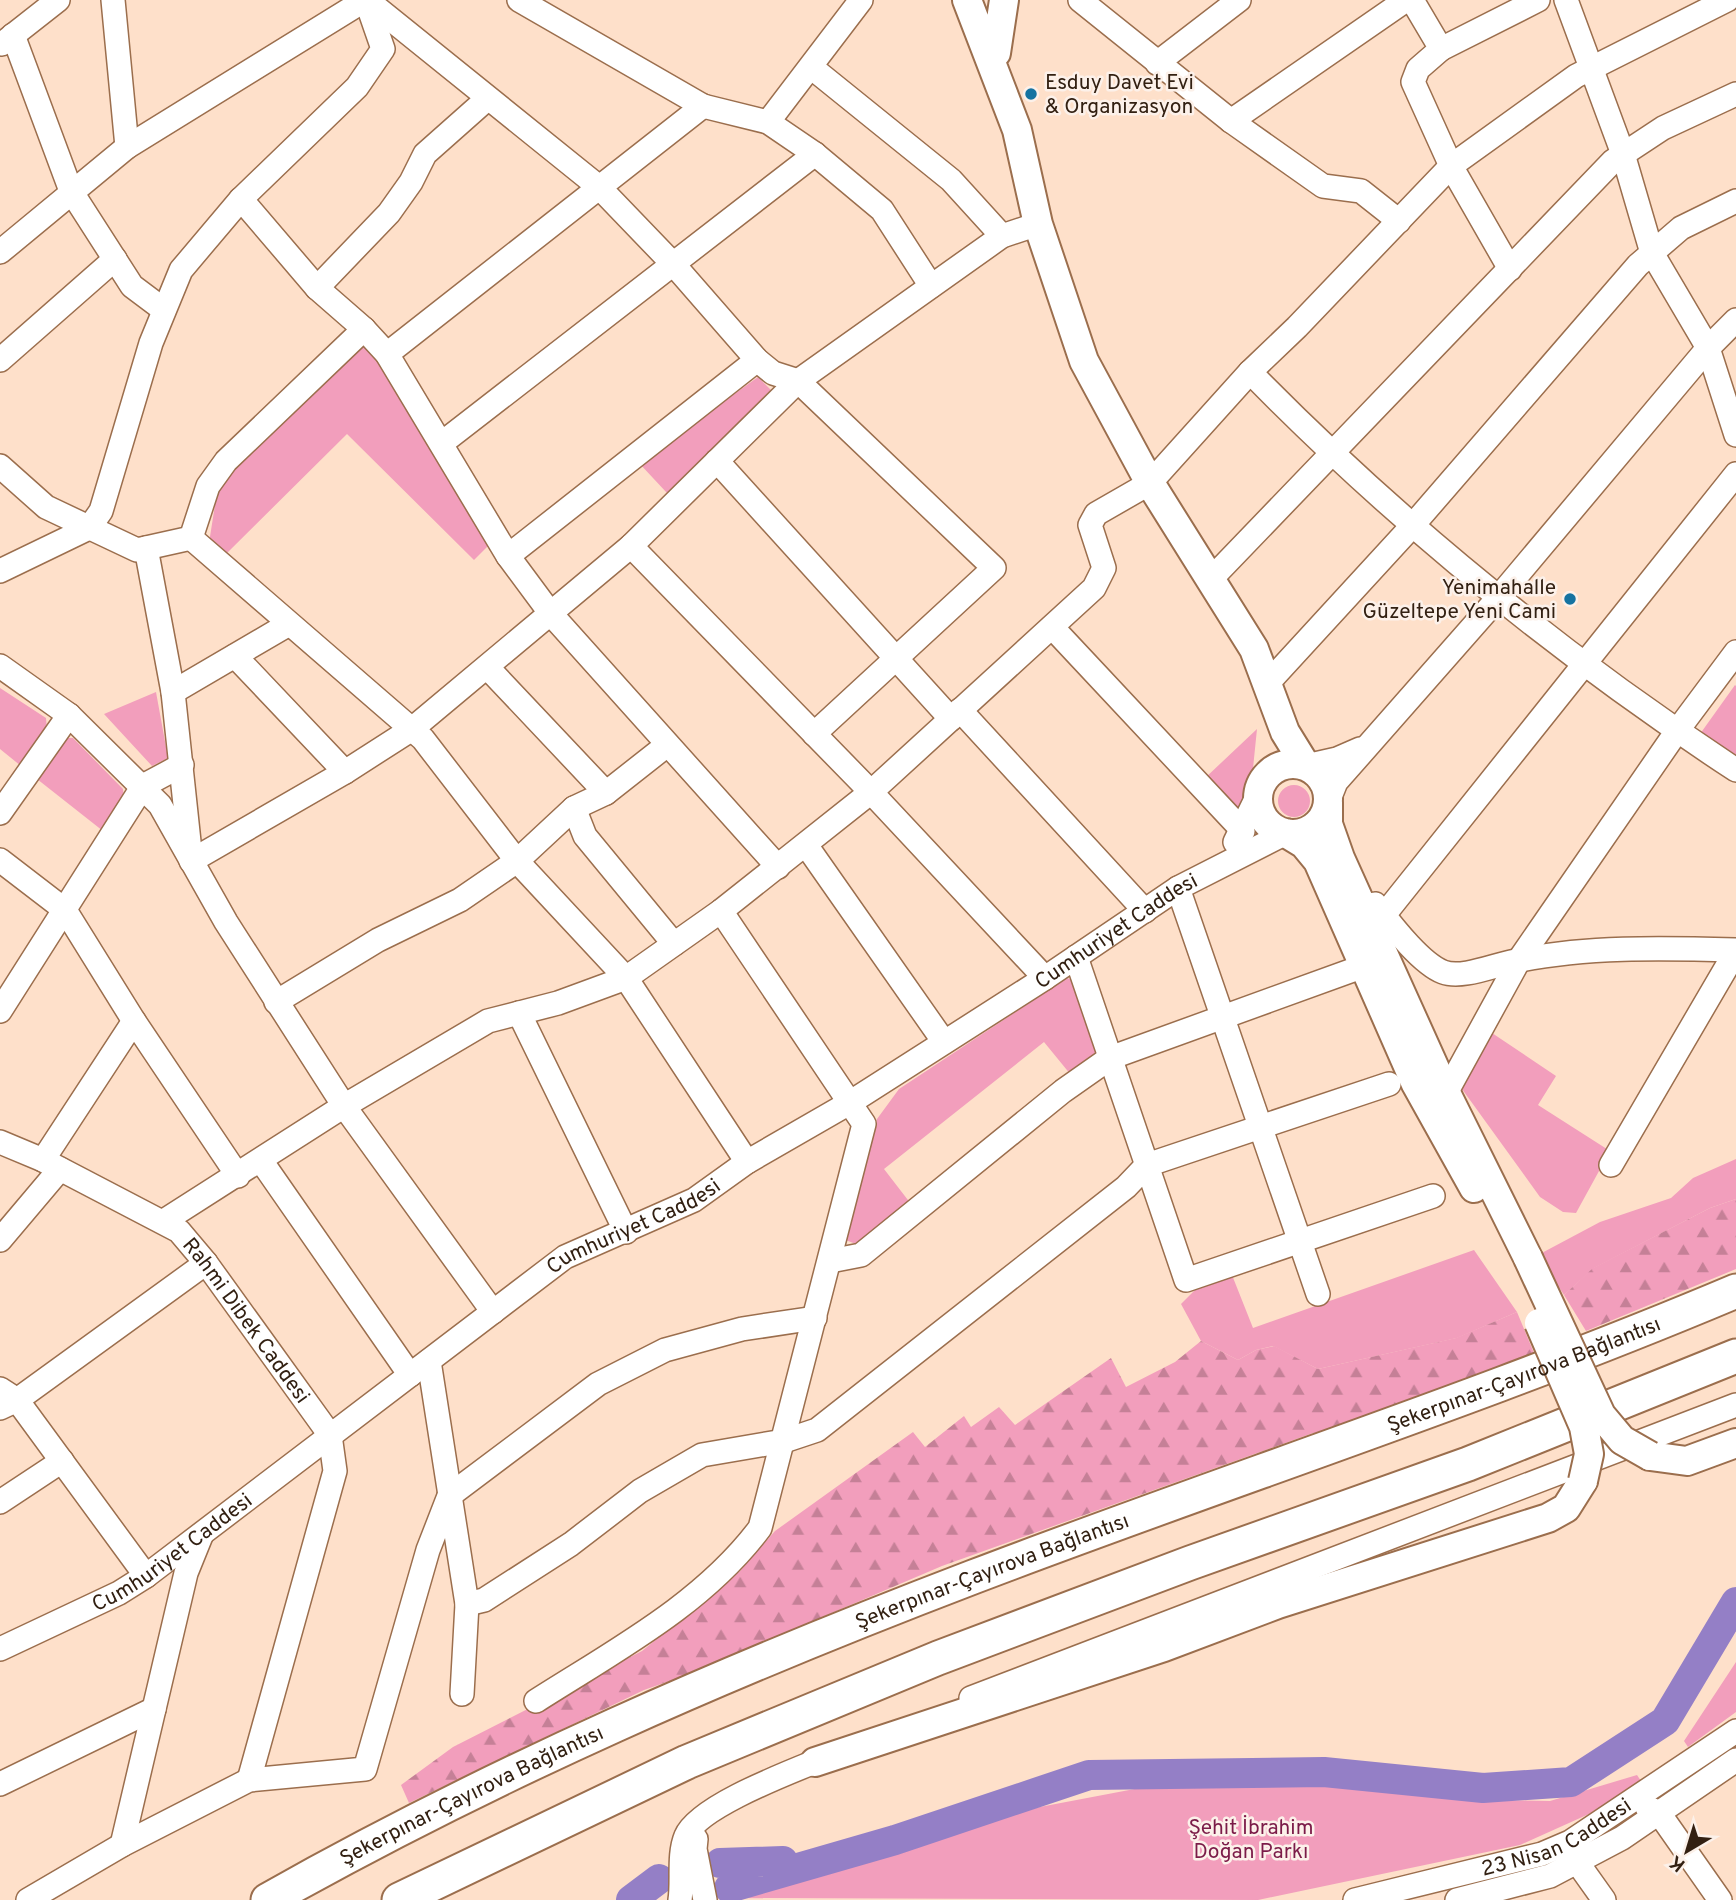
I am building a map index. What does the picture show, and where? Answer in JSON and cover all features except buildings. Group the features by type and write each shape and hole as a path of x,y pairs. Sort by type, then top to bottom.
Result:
{"highway":[{"name":"Şekerpınar-Çayırova Bağlantısı","path":"268,1900 468,1795 718,1680 973,1577 1510,1383 1736,1291"},
{"path":"399,1900 687,1762 938,1658 1190,1563 1468,1464 1736,1356"}],"main road":[{"path":"946,0 974,7"},
{"path":"999,88 996,53 1004,0"},
{"path":"974,7 996,53"},
{"path":"815,1762 1164,1647 1278,1604 1548,1518 1566,1508 1576,1496 1583,1481 1589,1454 1584,1427 1522,1263 1340,858 1328,824 1328,802 1323,780 1306,766 1285,732 1254,649 1150,483 1084,361 1038,224 1017,130 999,88 974,7"},
{"path":"1267,684 1271,726 1269,753 1258,792 1264,819 1274,828 1304,844 1318,861 1416,1084 1522,1263 1601,1415 1622,1440 1650,1456 1687,1461 1736,1443"},
{"path":"1258,792 1263,779 1278,766 1297,763 1306,766"},
{"path":"1286,833 1298,833 1315,826 1328,802"}],"street":[{"path":"58,0 6,41 71,191 132,286 164,310"},
{"path":"113,0 127,147"},
{"path":"0,252 127,147 366,0"},
{"path":"366,0 600,187 675,266 757,360 773,373 798,381 994,568 814,734"},
{"path":"0,571 89,528 101,511 122,433 164,310 181,270 241,200 357,87 383,49 366,0"},
{"path":"519,0 703,106 768,122 815,154 882,210 931,286"},
{"path":"768,122 861,0"},
{"path":"1080,0 1231,121 1323,186 1361,191 1399,221"},
{"path":"1157,63 1239,0"},
{"path":"1231,121 1406,0"},
{"path":"1412,0 1441,49"},
{"path":"1510,269 1451,166 1413,82 1418,69 1441,49 1538,0"},
{"path":"1566,0 1623,154 1652,253 1708,348 1736,435"},
{"path":"164,1221 454,1039 488,1021 558,1003 626,978 778,867 871,792 1094,589 1104,568 1090,525 1096,514 1150,483 1250,372 1451,166 1576,76 1727,0"},
{"path":"811,67 951,180 1002,236"},
{"path":"1210,579 1613,161 1662,128 1736,94"},
{"path":"317,288 389,213 411,183 425,154 487,99"},
{"path":"387,354 703,106"},
{"path":"442,443 675,266 815,154"},
{"path":"241,200 317,288 364,329 387,354 508,556 551,614 778,867"},
{"path":"1267,684 1413,525 1652,253 1681,228 1736,201"},
{"path":"191,861 345,772 412,729 631,546 798,381 1002,236 1038,224"},
{"path":"0,360 115,259"},
{"path":"1328,802 1336,782 1368,743 1498,598 1708,348 1736,320"},
{"path":"191,538 208,486 226,461 364,329"},
{"path":"508,556 757,360"},
{"path":"1250,372 1329,453 1498,598 1677,732 1736,770"},
{"path":"717,461 896,659 956,715 1145,911"},
{"path":"0,467 46,507 137,550 191,538"},
{"path":"1384,915 1586,666 1736,474"},
{"path":"191,538 424,739 517,861 626,978 747,1162"},
{"path":"631,546 871,792 1045,978"},
{"path":"146,548 173,692 191,861"},
{"path":"173,692 289,624"},
{"path":"1052,626 1243,831"},
{"path":"1446,1093 1519,960 1677,732 1736,652"},
{"path":"234,656 345,772"},
{"path":"0,666 69,715 160,805 276,1002 344,1107 493,1312"},
{"path":"488,668 606,793"},
{"path":"0,813 69,715"},
{"path":"1306,766 1337,759 1368,743"},
{"path":"276,1002 378,940 460,900 517,861 574,808 606,793 667,745"},
{"path":"3,1001 65,910 143,786 182,765"},
{"path":"1258,792 1243,831 1227,851 1178,888 1318,1294"},
{"path":"574,808 585,836 674,944"},
{"name":"Cumhuriyet Caddesi","path":"0,1649 119,1593 146,1576 565,1257 694,1200 747,1162 850,1102 1045,978 1178,888 1286,833"},
{"path":"806,845 944,1042"},
{"path":"1340,858 1384,915 1429,964 1445,973 1469,972 1519,960 1646,947 1736,951 1611,1166"},
{"path":"0,860 65,910 134,1021 238,1176"},
{"path":"536,1701 672,1614 736,1559 760,1528 864,1125 721,911"},
{"path":"1076,957 1186,1280 1433,1196"},
{"path":"830,1261 861,1255 1063,1091 1110,1058 1364,966"},
{"path":"519,1013 626,1231"},
{"path":"0,1240 52,1164 134,1021"},
{"path":"467,1604 495,1593 571,1544 640,1491 702,1455 784,1441 817,1430 1126,1187 1147,1166 1389,1084"},
{"name":"Rahmi Dibek Caddesi","path":"0,1142 52,1164 179,1231 206,1263 331,1435"},
{"path":"262,1161 410,1375"},
{"path":"146,1576 62,1461 6,1399 206,1263"},
{"path":"28,1900 122,1845 249,1780 365,1769 428,1550 449,1496 598,1384 666,1350 742,1328 815,1318"},
{"path":"429,1361 467,1604 462,1694"},
{"path":"680,1900 682,1847 691,1825 708,1811 729,1801 815,1762 986,1692 1736,1405"},
{"path":"249,1780 335,1471 331,1435"},
{"path":"0,1502 62,1461"},
{"path":"122,1845 186,1573 202,1534"},
{"path":"0,1784 154,1709"},
{"name":"23 Nisan Caddesi","path":"1354,1900 1422,1892 1570,1842 1736,1731"},
{"name":"23 Nisan Caddesi","path":"1457,1900 1550,1876 1622,1838 1735,1763"},
{"path":"1638,1797 1643,1805 1659,1813 1720,1900"},
{"path":"705,1900 695,1849 696,1838 701,1827 729,1801"},
{"path":"1577,1862 1604,1900"}],"green space":[{"path":"365,343 382,361 491,543 474,560 347,434 225,555 209,543 218,486"},
{"path":"758,377 771,390 667,493 639,463"},
{"path":"1736,686 1736,756 1700,734"},
{"path":"0,688 46,718 47,730 21,766 0,749"},
{"path":"156,692 168,758 152,766 104,714"},
{"path":"1257,729 1250,798 1239,816 1204,779"},
{"path":"65,738 73,738 123,789 124,800 103,831 37,779"},
{"path":"1294,785 1305,790 1310,801 1305,812 1294,817 1283,812 1278,801 1283,790"},
{"path":"1067,978 1076,981 1099,1054 1071,1075 1044,1042 884,1169 911,1204 861,1246 843,1239 877,1119 899,1089"},
{"path":"1492,1033 1556,1076 1538,1105 1610,1151 1576,1213 1563,1212 1540,1197 1462,1089"},
{"path":"1736,1159 1736,1199 1710,1208 1594,1268 1564,1295 1538,1255 1600,1222 1671,1198 1693,1178"},
{"path":"1736,1199 1736,1269 1586,1331 1564,1295 1593,1268 1710,1208"},
{"path":"1474,1250 1517,1312 1457,1338 1318,1369 1273,1346 1256,1350 1238,1360 1201,1341 1181,1304 1201,1284 1230,1270 1253,1328"},
{"path":"1517,1312 1534,1353 1320,1434 1313,1433 942,1566 684,1676 644,1690 409,1803 401,1785 453,1747 642,1651 740,1571 775,1531 913,1432 925,1447 964,1416 971,1427 999,1407 1015,1425 1111,1358 1126,1387 1175,1362 1201,1341 1238,1360 1256,1350 1274,1346 1318,1369 1456,1338"},
{"path":"1736,1662 1736,1712 1688,1747 1684,1741"},
{"name":"Şehit İbrahim Doğan Parkı","path":"1637,1775 1641,1781 1589,1814 1520,1845 1258,1900 730,1898 856,1863 992,1816 1145,1787 1272,1777 1402,1785 1489,1800 1550,1801"}],"waterway":[{"path":"729,1888 895,1840 1089,1775 1324,1772 1483,1788 1571,1782 1665,1721 1736,1602"},
{"path":"720,1863 783,1861"},
{"path":"631,1900 659,1879"}],"place":[{"name":"Esduy Davet Evi & Organizasyon","path":"1031,94"},
{"name":"Yenimahalle Güzeltepe Yeni Cami","path":"1570,599"}]}
